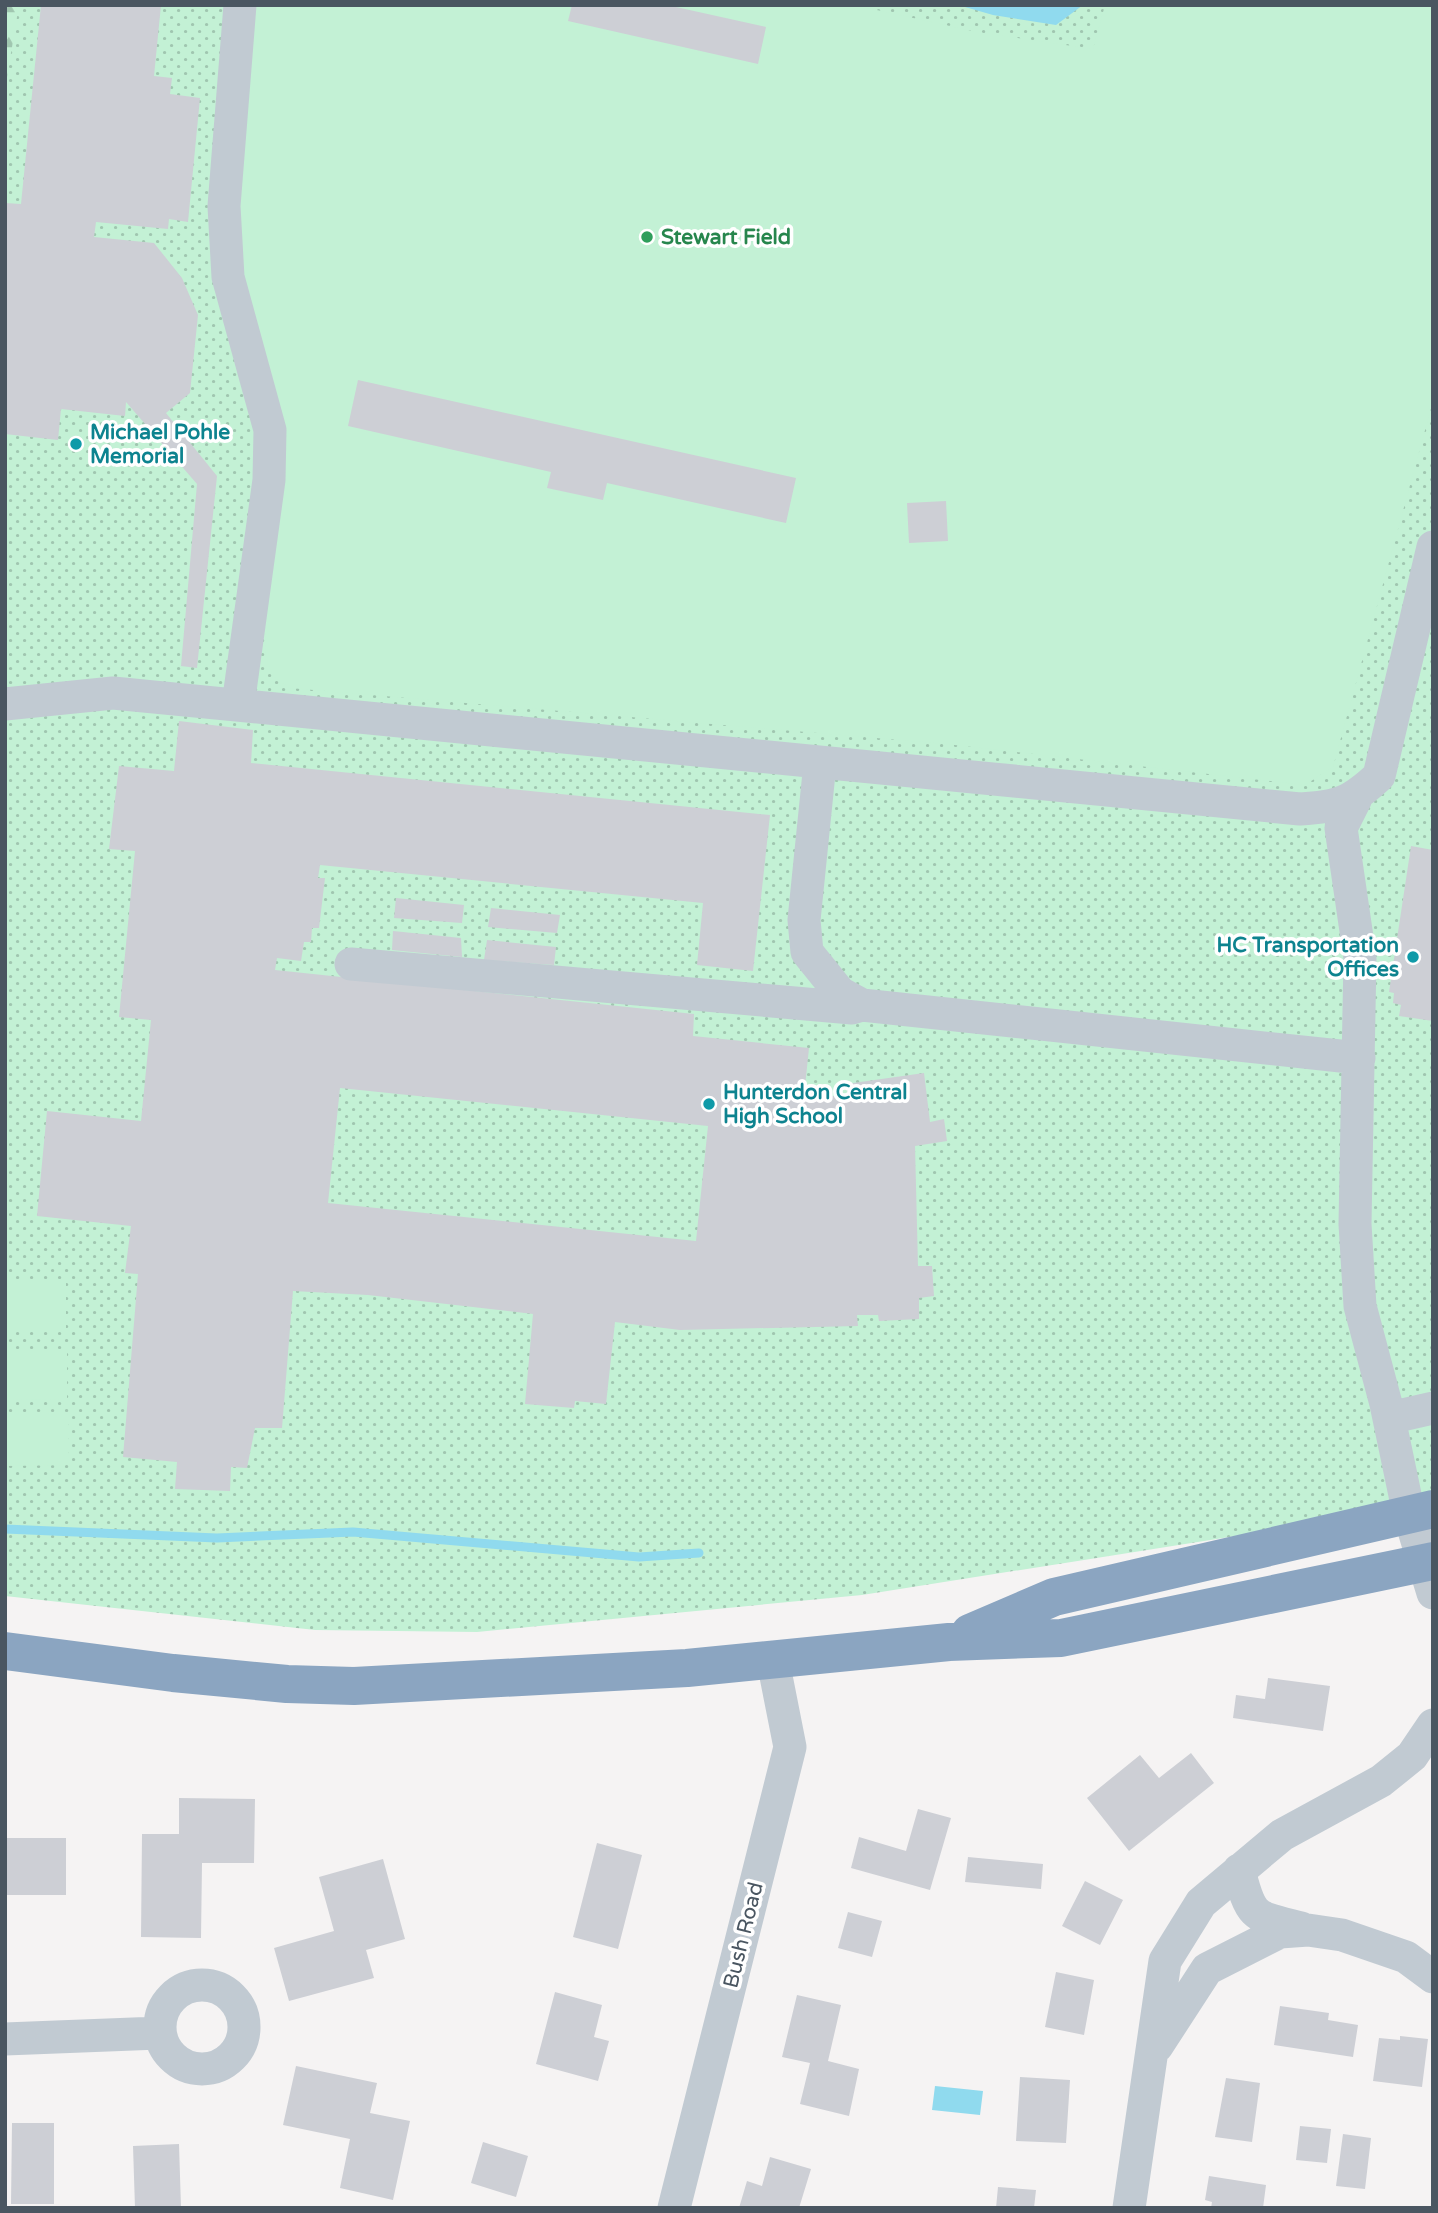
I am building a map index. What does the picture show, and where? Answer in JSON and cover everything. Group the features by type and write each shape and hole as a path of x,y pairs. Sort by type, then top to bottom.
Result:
{"highway":[{"path":"949,1642 1054,1597 1421,1511"},
{"path":"5,1651 173,1673 287,1684 354,1686 772,1661 949,1642 1061,1638 1429,1572"}],"street":[{"path":"238,705 269,480 270,430 228,278 224,206 240,5"},
{"path":"1429,1572 1421,1511 1389,1418 1360,1306 1355,1224 1360,958 1341,828 1356,798 1379,776 1433,547"},
{"path":"5,704 113,693 1300,809 1327,808 1356,798"},
{"path":"820,763 804,920 807,952 840,993 862,1005 1359,1058"},
{"path":"351,964 852,1008 862,1005"},
{"path":"1389,1418 1433,1408"},
{"name":"Bush Road","path":"674,2208 790,1747 772,1661"},
{"path":"1129,2208 1165,1961 1201,1903 1239,1870 1313,1816 1348,1801 1386,1777 1412,1756 1433,1725"},
{"path":"1386,1777 1433,1774"},
{"path":"1239,1870 1248,1905 1262,1918 1308,1930 1342,1935 1420,1961 1433,1977"},
{"path":"1150,2057 1207,1969 1280,1932 1308,1930"},
{"path":"5,2039 159,2033"}],"green space":[{"path":"5,5 1433,5 1433,1495 1318,1523 862,1595 477,1632 315,1630 5,1596"},
{"path":"5,5 19,5 5,89"},
{"path":"245,5 854,5 977,32 1093,49 1105,5 1433,5 1433,401 1333,767 1305,785 946,744 290,688 274,677 265,658 270,430 228,277"},
{"path":"5,1281 66,1281 66,1331 5,1331"},
{"path":"5,1349 67,1349 67,1399 5,1400"},
{"path":"5,1415 68,1415 68,1465 5,1466"}],"water":[{"path":"958,5 1083,5 1056,25 993,15"},
{"path":"935,2086 983,2091 980,2115 932,2110"}],"building":[{"path":"41,5 161,5 154,76 172,78 170,94 200,98 188,222 169,219 168,229 96,222 94,237 154,243 182,278 198,315 190,393 166,413 217,476 197,668 181,666 197,484 126,402 125,416 61,409 58,440 5,434 5,203 21,204"},
{"path":"572,5 667,5 766,27 758,64 568,21"},
{"path":"358,380 796,478 786,523 607,483 603,500 547,488 551,472 348,426"},
{"path":"946,501 948,541 909,543 907,503"},
{"name":"Hunterdon Central High School","path":"179,721 253,730 251,763 770,815 753,971 697,965 703,903 320,865 318,878 325,878 319,928 312,928 311,942 304,942 301,961 277,958 275,970 694,1014 693,1036 809,1048 804,1096 848,1096 846,1084 924,1073 930,1122 944,1119 947,1141 915,1146 918,1266 932,1266 934,1296 919,1298 919,1319 879,1321 878,1315 857,1315 858,1326 680,1330 615,1322 606,1404 575,1401 574,1408 525,1404 533,1314 368,1295 293,1291 282,1428 255,1428 247,1468 231,1467 230,1491 175,1489 177,1462 123,1457 138,1274 125,1273 131,1226 37,1216 47,1111 141,1121 151,1020 119,1017 135,851 109,849 119,766 174,771","holes":["340,1088 708,1126 696,1241 328,1203"]},
{"name":"HC Transportation Offices","path":"1411,846 1433,850 1433,1021 1399,1016 1401,1005 1393,1003 1394,993 1389,992"},
{"path":"396,898 464,905 462,923 394,918"},
{"path":"491,908 560,915 557,933 488,927"},
{"path":"393,931 461,938 462,957 392,950"},
{"path":"487,940 556,947 554,965 484,960"},
{"path":"1268,1678 1330,1686 1323,1731 1233,1718 1236,1695 1265,1699"},
{"path":"1191,1753 1214,1783 1129,1851 1087,1798 1140,1755 1159,1778"},
{"path":"179,1798 255,1799 254,1863 202,1863 201,1938 141,1937 142,1834 179,1834"},
{"path":"918,1809 951,1818 930,1890 851,1868 859,1837 906,1851"},
{"path":"5,1838 66,1838 66,1895 5,1895"},
{"path":"597,1843 642,1855 618,1949 573,1937"},
{"path":"968,1857 1043,1864 1041,1889 965,1882"},
{"path":"383,1859 405,1939 366,1950 374,1978 289,2001 274,1948 334,1931 319,1877"},
{"path":"1085,1881 1123,1900 1100,1945 1062,1926"},
{"path":"848,1912 882,1921 872,1957 838,1948"},
{"path":"1056,1972 1094,1980 1084,2035 1045,2027"},
{"path":"555,1992 602,2005 594,2037 609,2041 598,2081 536,2064"},
{"path":"797,1995 841,2005 828,2061 859,2069 849,2116 800,2104 810,2063 782,2057"},
{"path":"1280,2006 1329,2013 1328,2020 1358,2025 1353,2057 1274,2045"},
{"path":"1400,2036 1428,2039 1422,2087 1373,2081 1379,2038 1400,2040"},
{"path":"296,2066 377,2083 370,2113 410,2121 393,2200 340,2188 350,2139 283,2125"},
{"path":"1020,2077 1070,2080 1066,2143 1016,2141"},
{"path":"1226,2078 1260,2083 1252,2142 1215,2137"},
{"path":"12,2123 54,2123 54,2204 11,2204"},
{"path":"1300,2126 1331,2129 1327,2163 1296,2160"},
{"path":"1343,2134 1371,2138 1365,2189 1336,2186"},
{"path":"483,2142 528,2156 516,2197 471,2183"},
{"path":"179,2144 181,2208 135,2208 133,2146"},
{"path":"770,2157 811,2169 799,2208 739,2208 747,2181 762,2186"},
{"path":"1209,2176 1266,2185 1263,2208 1211,2208 1212,2202 1205,2200"},
{"path":"998,2187 1036,2190 1034,2208 996,2208"}],"waterway":[{"path":"5,1529 217,1538 353,1532 639,1557 699,1553"}],"place":[{"name":"Stewart Field","path":"647,237"},
{"name":"Michael Pohle Memorial","path":"76,444"},
{"name":"HC Transportation Offices","path":"1413,957"},
{"name":"Hunterdon Central High School","path":"709,1104"}]}
